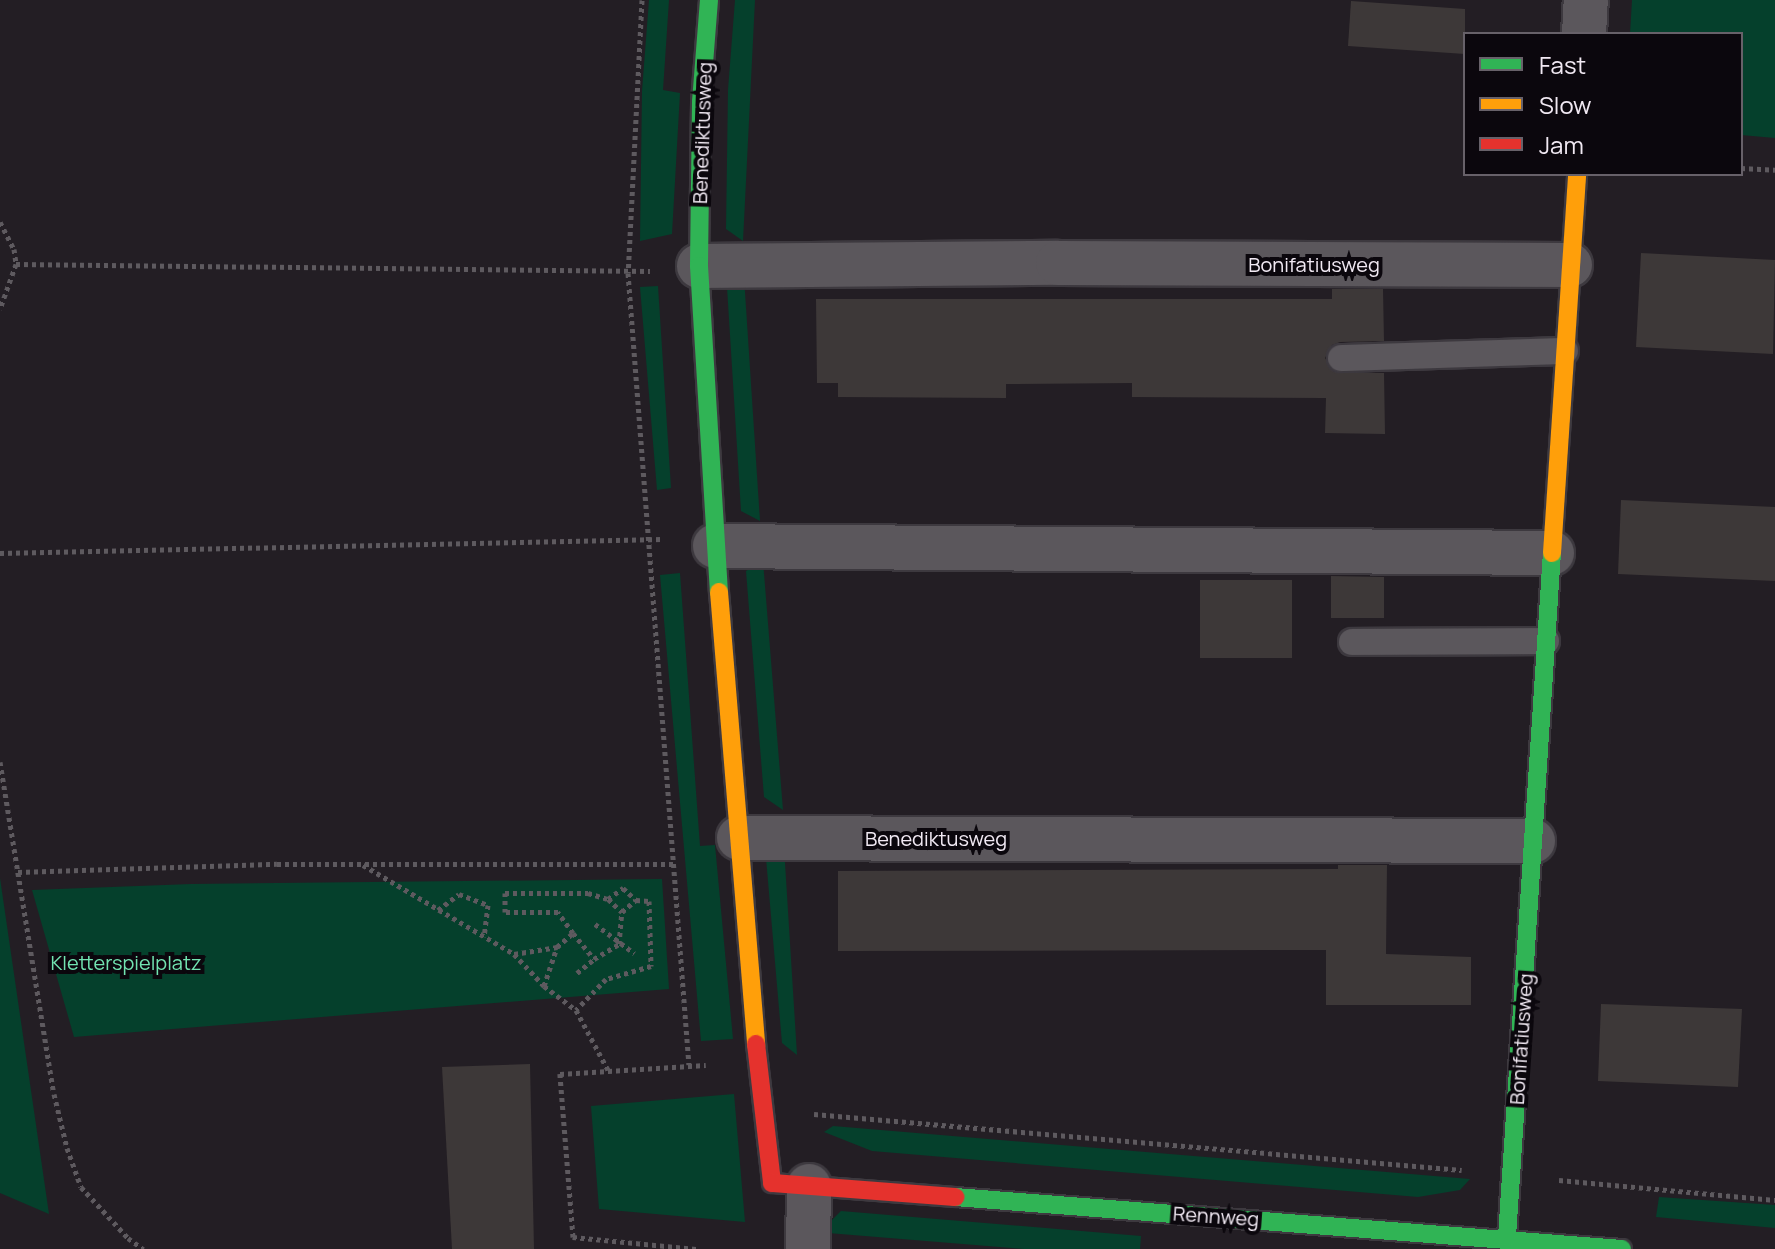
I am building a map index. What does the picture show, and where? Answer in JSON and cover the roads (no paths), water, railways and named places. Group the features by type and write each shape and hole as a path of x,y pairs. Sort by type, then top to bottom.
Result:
{"street":[{"name":"Benediktusweg","path":"709,0 701,102 699,266 715,542 758,1066 790,1184"},
{"path":"1584,32 1586,0"},
{"name":"Bonifatiusweg","path":"1507,1237 1577,176"},
{"name":"Bonifatiusweg","path":"699,266 1058,263 1570,265"},
{"path":"715,542 1067,550 1552,553"},
{"name":"Benediktusweg","path":"739,838 1533,841"},
{"path":"790,1184 808,1249"},
{"name":"Rennweg","path":"790,1184 1507,1237 1622,1249"}],"lane":[{"path":"1341,358 1565,351"},
{"path":"1352,642 1546,641"}],"park label":[{"name":"Kletterspielplatz","path":"126,962"}]}
